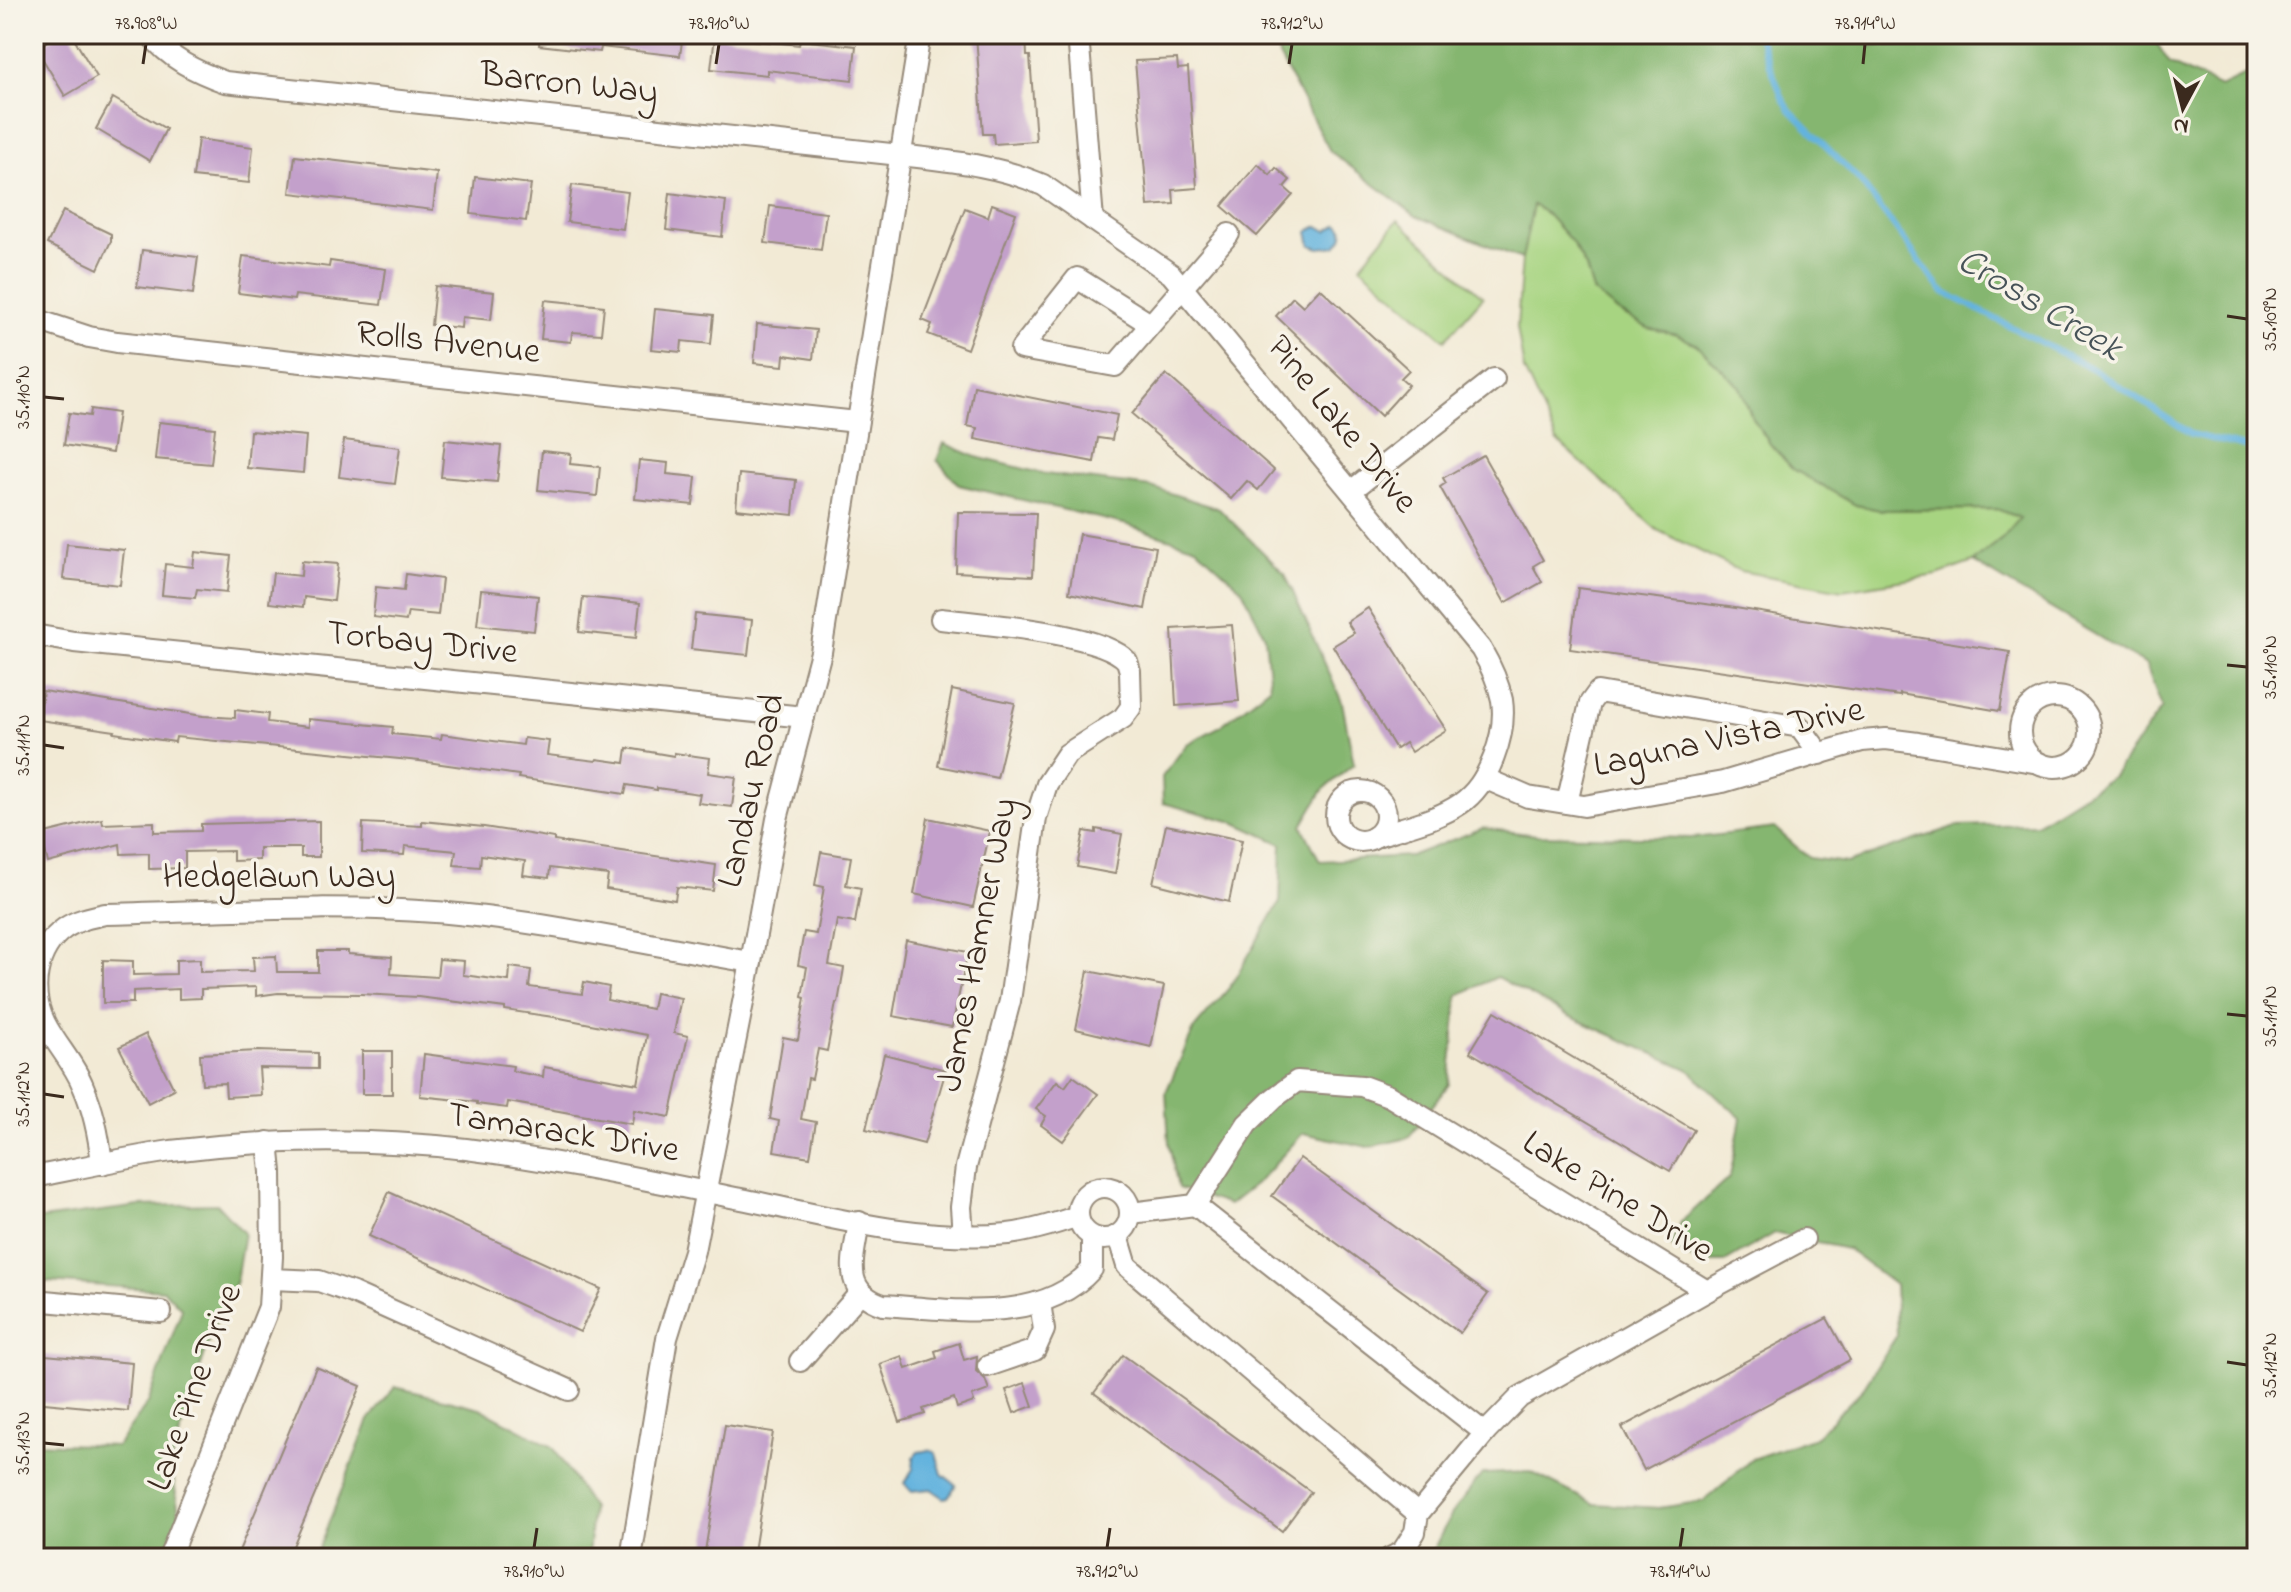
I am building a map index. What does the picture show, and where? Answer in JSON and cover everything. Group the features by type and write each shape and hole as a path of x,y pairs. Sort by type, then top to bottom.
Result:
{"street":[{"name":"Barron Way","path":"150,34 174,57 198,72 225,82 900,155"},
{"name":"Landau Road","path":"631,1558 667,1338 694,1251 787,771 821,652 920,34"},
{"path":"1078,34 1093,220"},
{"name":"Pine Lake Drive","path":"900,155 987,167 1024,176 1043,185 1171,274 1481,649 1493,669 1503,704 1494,757 1484,778 1462,803 1446,812 1374,837"},
{"path":"1150,324 1077,278 1021,349 1115,366 1229,234"},
{"name":"Rolls Avenue","path":"34,319 89,337 117,342 857,422"},
{"path":"1351,491 1494,379"},
{"name":"James Hamner Way","path":"941,619 1054,634 1111,648 1127,661 1132,694 1131,707 1123,718 1067,754 1047,784 1036,818 1010,1001 966,1167 961,1207 963,1235"},
{"name":"Torbay Drive","path":"34,635 74,642 804,717"},
{"path":"1567,803 1590,703 1598,692 1800,727 1820,754"},
{"name":"Laguna Vista Drive","path":"1484,778 1528,797 1584,806 1723,782 1862,741 1886,739 2039,763"},
{"name":"Hedgelawn Way","path":"102,1164 98,1132 89,1100 82,1082 45,1022 36,988 37,974 46,949 64,929 80,920 105,914 355,909 456,914 550,926 751,962"},
{"name":"Lake Pine Drive","path":"1195,1205 1247,1124 1297,1081 1362,1086 1389,1096 1707,1291 1520,1397 1485,1433 1418,1514"},
{"name":"Tamarack Drive","path":"34,1177 169,1152 268,1142 327,1141 466,1149 928,1233 1008,1234 1046,1227 1078,1216"},
{"name":"Lake Pine Drive","path":"169,1558 269,1307 271,1172 268,1142"},
{"path":"1103,1187 1111,1188 1125,1197 1131,1213 1129,1222 1118,1236 1110,1239 1092,1237 1085,1232 1078,1216 1081,1200 1087,1193 1103,1187"},
{"path":"1131,1213 1195,1205 1485,1433"},
{"path":"859,1222 852,1278 860,1293 883,1305 1005,1309 1059,1296 1092,1269 1092,1237"},
{"path":"1118,1236 1127,1266 1418,1514 1415,1532 1402,1552 1390,1558"},
{"path":"1707,1291 1804,1239"},
{"path":"271,1279 319,1281 353,1293 569,1390"},
{"path":"800,1361 860,1293"},
{"path":"34,1300 161,1312"},
{"path":"988,1366 1035,1350 1044,1330 1040,1302"}],"green space":[{"path":"1275,34 1854,34 1871,46 1917,43 1917,34 2151,34 2170,64 2220,87 2257,69 2257,1558 1429,1558 1451,1515 1482,1474 1531,1472 1594,1504 1659,1508 1704,1501 1752,1459 1815,1437 1862,1390 1897,1335 1895,1285 1847,1249 1774,1233 1725,1262 1697,1262 1671,1245 1681,1222 1730,1177 1741,1118 1688,1069 1569,1016 1497,977 1458,995 1449,1084 1408,1138 1368,1147 1303,1133 1258,1182 1229,1205 1178,1188 1169,1143 1166,1092 1194,1029 1230,987 1280,902 1282,844 1234,822 1163,803 1162,777 1187,744 1219,727 1270,687 1265,636 1242,589 1196,547 1124,524 959,485 937,460 944,443 976,457 1045,474 1151,487 1219,509 1285,574 1342,702 1354,764 1323,790 1302,826 1320,861 1410,856 1483,828 1536,835 1694,838 1775,828 1809,858 1847,863 1957,826 2036,824 2113,776 2162,708 2146,665 1973,562 2003,538 2020,518 1997,509 1880,510 1856,505 1793,469 1771,445 1752,417 1740,387 1696,344 1677,335 1648,328 1617,311 1593,291 1586,267 1572,242 1547,214 1533,205 1522,259 1416,216 1330,151 1279,56"},
{"path":"1533,205 1547,214 1572,242 1586,267 1593,291 1617,311 1648,328 1677,335 1696,344 1740,387 1752,418 1793,469 1856,505 1880,510 1997,509 2021,518 2003,538 1973,562 1937,575 1842,590 1740,571 1657,530 1557,441 1524,370 1517,327 1522,259"},
{"path":"1398,220 1483,297 1445,340 1360,266"},
{"path":"217,1204 244,1233 236,1281 212,1330 171,1463 186,1558 34,1558 34,1443 117,1446 148,1403 182,1309 164,1290 34,1281 34,1220 140,1206"},
{"path":"395,1387 480,1408 553,1447 592,1508 588,1558 315,1558 369,1420"}],"water":[{"path":"1338,224 1343,232 1336,246 1319,248 1311,245 1308,232 1318,226 1327,231"},
{"path":"931,1450 936,1453 942,1474 956,1485 948,1497 944,1498 931,1489 911,1491 904,1483 913,1469 914,1457 918,1452"}],"building":[{"path":"60,34 71,34 97,77 65,96 36,48"},
{"path":"540,34 683,34 680,56 601,47 600,52 539,45"},
{"path":"976,34 1026,34 1036,141 994,144 993,134 983,134"},
{"path":"715,36 799,45 800,40 856,46 852,80 767,70 767,75 711,69"},
{"path":"1177,59 1178,69 1188,68 1197,188 1173,190 1174,204 1148,206 1135,61"},
{"path":"113,98 166,129 150,161 96,129"},
{"path":"198,139 253,147 249,183 193,177"},
{"path":"295,156 437,173 433,210 290,193"},
{"path":"1258,164 1270,175 1276,168 1290,180 1284,187 1293,195 1257,236 1222,206"},
{"path":"475,177 531,184 526,221 471,214"},
{"path":"572,185 628,192 623,229 567,222"},
{"path":"670,193 726,201 722,237 666,230"},
{"path":"992,204 1016,213 967,349 928,334 932,324 922,320 965,208 988,217"},
{"path":"770,206 826,213 821,250 765,243"},
{"path":"63,211 111,234 111,241 98,269 47,244"},
{"path":"142,250 198,257 193,294 137,287"},
{"path":"243,256 329,267 330,261 386,269 381,305 295,295 294,300 238,293"},
{"path":"435,286 494,292 491,320 462,317 461,328 431,325"},
{"path":"1320,288 1409,370 1401,378 1409,385 1381,416 1276,316 1293,297 1303,306"},
{"path":"545,300 604,306 601,334 572,332 571,342 541,339"},
{"path":"655,309 714,315 711,344 682,341 681,352 651,349"},
{"path":"757,324 816,330 813,359 784,355 783,366 754,363"},
{"path":"1166,374 1274,470 1258,490 1247,481 1231,499 1132,414"},
{"path":"974,386 1117,415 1112,440 1098,438 1094,462 975,439 977,428 967,426"},
{"path":"91,409 118,413 112,453 64,445 69,413 90,416"},
{"path":"159,422 215,428 211,464 155,459"},
{"path":"250,431 306,436 303,473 247,468"},
{"path":"344,440 400,447 395,484 339,477"},
{"path":"445,440 501,446 497,482 441,477"},
{"path":"542,451 571,454 570,464 600,467 597,496 538,490"},
{"path":"1483,455 1543,560 1533,566 1542,582 1505,603 1440,487 1446,483 1443,478"},
{"path":"639,460 668,463 667,474 696,477 693,505 635,499"},
{"path":"739,474 796,480 793,515 736,509"},
{"path":"958,512 1036,513 1033,576 956,572"},
{"path":"1079,534 1156,547 1145,609 1069,593"},
{"path":"67,544 124,550 120,585 63,579"},
{"path":"195,552 231,556 227,592 197,589 195,598 162,595 165,564 193,567"},
{"path":"302,561 338,564 334,601 304,597 303,607 269,603 273,573 301,576"},
{"path":"406,574 442,579 438,615 408,612 406,621 373,617 376,587 404,590"},
{"path":"1578,588 1729,607 2010,652 2000,711 1900,694 1570,649"},
{"path":"481,590 538,596 534,631 477,625"},
{"path":"583,597 640,603 636,638 579,632"},
{"path":"1368,608 1446,730 1411,752 1405,743 1396,749 1333,646 1354,633 1347,622"},
{"path":"695,614 752,620 748,655 691,649"},
{"path":"1232,625 1239,701 1176,706 1172,629"},
{"path":"952,690 1015,703 997,778 938,766"},
{"path":"43,691 203,716 235,718 235,710 268,714 267,722 308,727 308,719 393,727 392,734 441,739 442,734 523,745 524,738 549,741 547,755 596,761 625,763 627,748 710,758 708,773 736,777 732,807 698,803 700,794 657,788 627,785 625,794 420,761 176,737 175,742 114,733 39,720"},
{"path":"928,818 990,831 973,907 914,894"},
{"path":"102,819 103,824 154,822 154,832 201,831 201,824 319,821 319,857 301,857 301,848 259,848 259,860 233,861 233,851 185,852 185,868 149,869 149,853 121,854 120,844 48,863 41,834"},
{"path":"422,821 484,827 554,838 554,841 716,865 713,891 677,887 675,900 606,889 608,875 550,868 549,878 523,875 525,861 481,855 480,867 454,865 456,851 405,846 404,855 362,853 363,823 422,826"},
{"path":"1166,825 1242,840 1229,902 1153,883"},
{"path":"1096,829 1122,834 1115,874 1077,867 1084,831 1096,833"},
{"path":"821,852 851,857 846,885 861,888 855,923 837,920 829,965 844,968 838,1003 827,1051 818,1049 812,1079 808,1078 801,1119 816,1122 810,1157 774,1151 779,1121 770,1119 783,1037 798,1040 807,967 798,965 804,932 816,934 824,887 815,885"},
{"path":"906,940 968,952 952,1027 893,1016"},
{"path":"318,951 348,951 348,954 392,957 391,974 437,977 439,959 464,961 463,975 509,981 510,967 531,970 529,987 582,994 584,982 609,987 607,1000 652,1009 655,993 681,998 674,1033 688,1036 670,1117 634,1110 632,1124 508,1102 507,1108 420,1096 424,1054 513,1066 512,1071 543,1077 544,1067 638,1084 647,1035 505,1008 418,997 278,993 256,996 256,987 201,989 201,998 179,999 179,989 133,991 133,1003 103,1003 103,960 133,961 133,975 176,974 176,960 200,959 200,972 254,971 253,957 276,956 277,972 318,972"},
{"path":"1088,971 1164,986 1151,1047 1076,1029"},
{"path":"1495,1011 1694,1130 1670,1171 1470,1052"},
{"path":"146,1034 174,1089 148,1103 119,1047"},
{"path":"258,1051 318,1053 318,1069 259,1068 261,1095 226,1097 225,1083 202,1084 200,1054"},
{"path":"362,1051 392,1051 392,1094 362,1094"},
{"path":"884,1054 946,1070 924,1144 866,1129"},
{"path":"1073,1076 1098,1094 1063,1141 1041,1125 1046,1116 1036,1109 1057,1081 1065,1087"},
{"path":"1300,1158 1488,1294 1460,1333 1272,1196"},
{"path":"389,1192 601,1289 580,1332 369,1236"},
{"path":"1827,1318 1850,1360 1644,1470 1622,1427"},
{"path":"959,1343 964,1360 977,1356 976,1371 985,1379 989,1390 972,1396 974,1402 957,1408 954,1398 923,1409 925,1414 900,1422 880,1364 902,1356 906,1369 937,1358 935,1351"},
{"path":"34,1354 132,1363 128,1411 34,1402"},
{"path":"1123,1355 1311,1492 1282,1531 1094,1393"},
{"path":"316,1367 361,1386 288,1558 236,1558"},
{"path":"1025,1383 1033,1406 1014,1413 1006,1390"},
{"path":"725,1425 773,1432 753,1558 704,1558"}],"waterway":[{"name":"Cross Creek","path":"1758,34 1790,110 1860,181 1942,291 2098,372 2191,434 2257,450"}]}
